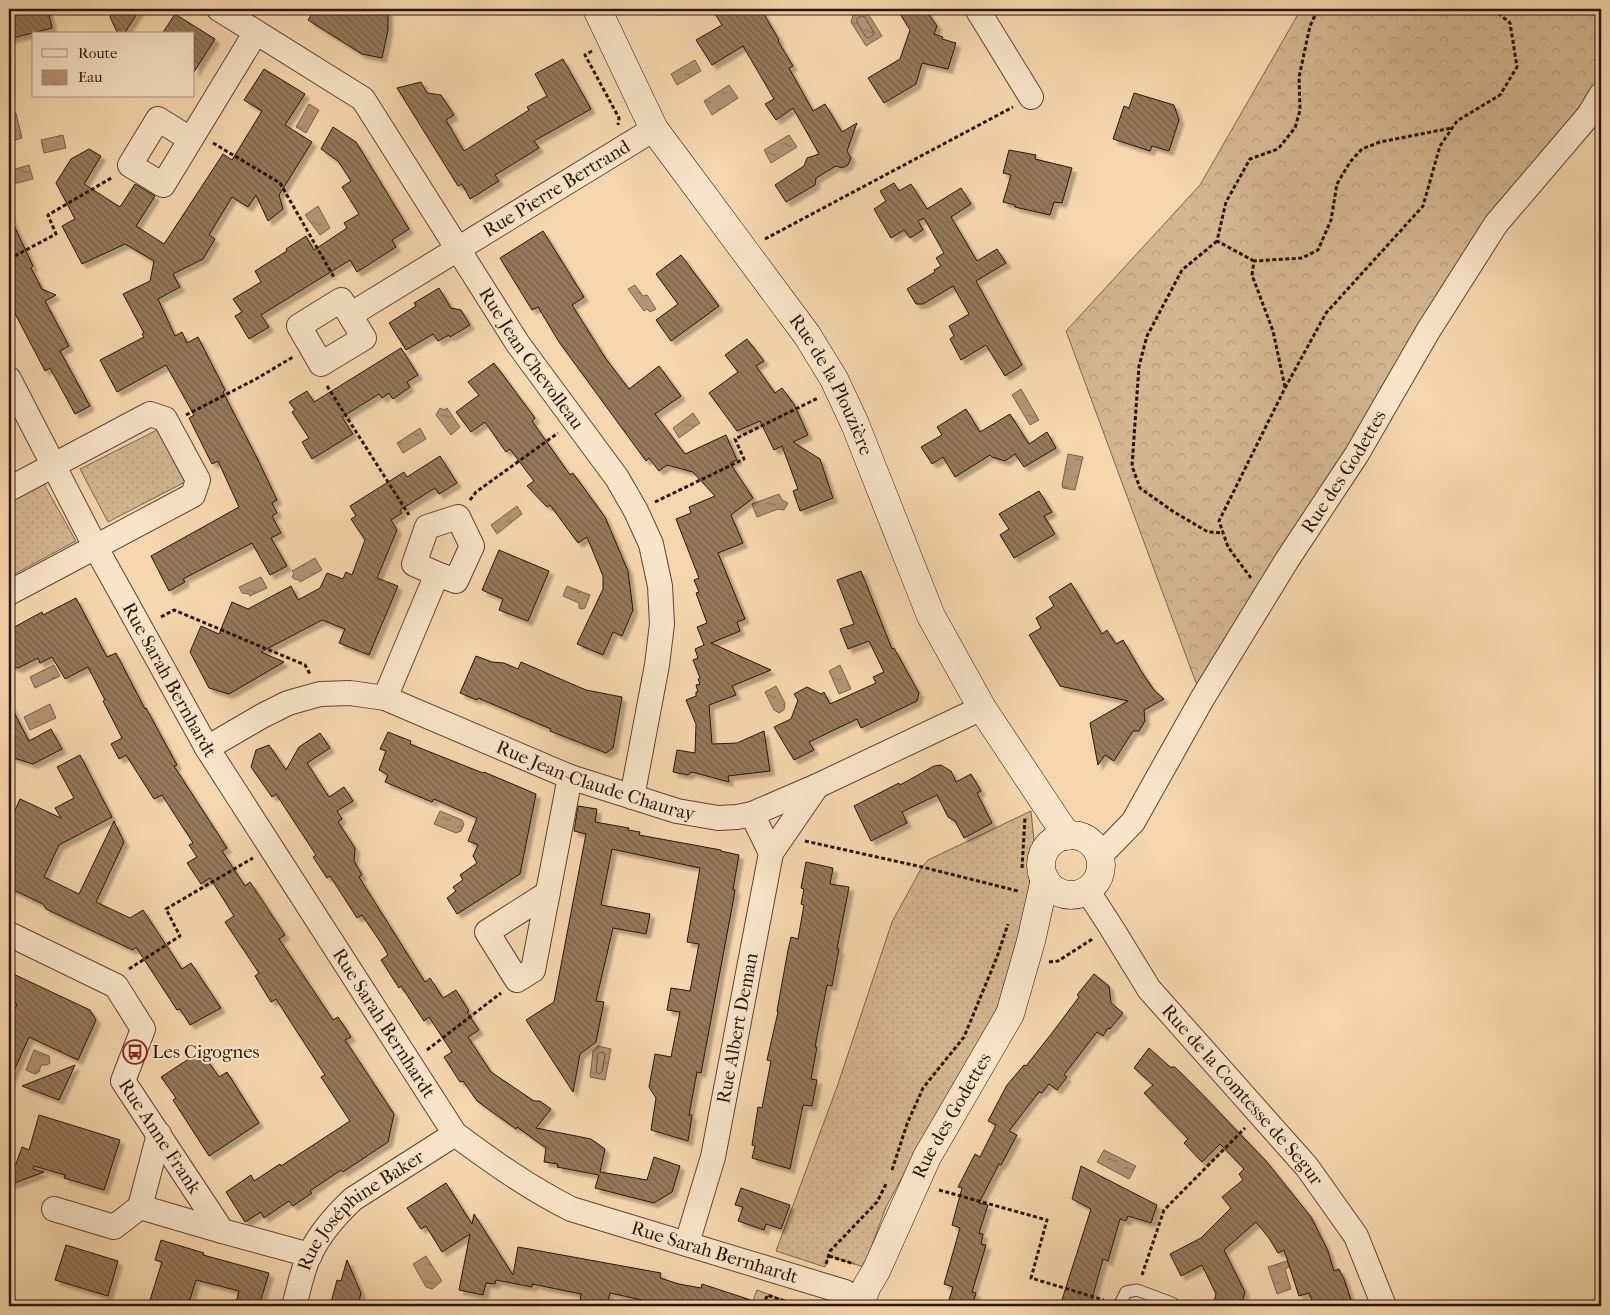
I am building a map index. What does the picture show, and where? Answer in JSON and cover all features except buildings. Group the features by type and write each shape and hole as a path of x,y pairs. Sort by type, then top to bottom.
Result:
{"street":[{"name":"Rue Jean Chevolleau","path":"219,9 363,99 518,344 617,478 636,511 651,544 660,586 662,624 657,665 632,797"},
{"name":"Rue de la Plouzière","path":"597,9 654,129 807,335 834,379 855,424 931,616 982,708 1031,782 1059,839"},
{"path":"978,9 1031,97"},
{"path":"193,136 158,119 130,165 163,185 193,136 256,32"},
{"name":"Rue des Godettes","path":"1099,856 1133,822 1202,699 1265,596 1357,454 1428,331 1496,224 1589,115 1601,95"},
{"name":"Rue Pierre Bertrand","path":"316,355 298,326 346,307 458,248 654,129"},
{"path":"316,355 364,338 346,307"},
{"name":"Rue Sarah Bernhardt","path":"9,379 96,548 207,748 455,1134 513,1177 571,1209 820,1284 853,1298"},
{"path":"9,489 150,414 165,419 198,480 194,495 9,593"},
{"path":"458,517 472,546 456,581 414,564 427,527 458,517"},
{"path":"385,698 437,574"},
{"name":"Rue Jean-Claude Chauray","path":"207,748 288,703 320,694 350,694 385,698 570,777 677,811 718,818 752,814 817,786 982,708"},
{"path":"548,893 487,932 517,980 533,970 548,893 570,777"},
{"path":"752,814 777,845 817,786"},
{"path":"1075,836 1090,842 1099,856 1100,866 1094,884 1047,884 1041,860 1044,851 1059,839 1075,836"},
{"name":"Rue Albert Deman","path":"687,1243 714,1157 777,845"},
{"name":"Rue des Godettes","path":"853,1298 876,1271 904,1177 927,1157 1010,1014 1047,884"},
{"name":"Rue de la Comtesse de Segur","path":"1047,884 1111,927 1149,989 1307,1167 1356,1236 1384,1306"},
{"path":"9,934 116,986"},
{"name":"Rue Anne Frank","path":"116,986 143,1030 123,1081 222,1231"},
{"path":"54,1209 114,1227 140,1207 158,1134"},
{"name":"Rue Joséphine Baker","path":"294,1306 310,1255 339,1212 353,1199 455,1134"},
{"path":"140,1207 310,1255"}],"lane":[{"path":"1119,1305 1126,1292 1137,1290 1172,1303 1172,1306"}],"path":[{"path":"1222,533 1208,532 1174,512 1140,488 1132,466 1139,366 1147,336 1182,270 1217,241 1226,202 1250,159 1278,148 1295,128 1300,110 1299,78 1310,26 1318,9"},
{"path":"1265,596 1228,547 1218,521 1285,388 1326,313 1423,206 1440,146 1457,121 1500,96 1517,67 1510,23 1493,9"},
{"path":"611,39 585,55 619,118 617,130 626,147"},
{"path":"743,250 1031,97"},
{"path":"1217,241 1254,261 1302,258 1318,250 1330,220 1337,184 1350,162 1362,149 1380,142 1453,128"},
{"path":"193,136 280,183 338,284 346,307"},
{"path":"9,259 56,234 48,215 109,180 130,165"},
{"path":"1254,261 1252,276 1273,331 1285,388"},
{"path":"168,424 256,379 316,355 323,381 423,538"},
{"path":"636,511 744,459 735,439 819,398 822,406"},
{"path":"458,517 476,492 575,421"},
{"path":"161,617 174,610 305,666 320,694"},
{"path":"777,845 922,866 1019,892 1047,884 1024,859 1025,818 1020,809"},
{"path":"116,986 131,967 180,936 166,909 270,848"},
{"path":"1010,918 997,957 964,1037 923,1088 907,1124 904,1177 1047,1220 1031,1278 1119,1305"},
{"path":"1028,951 1037,965 1058,961 1111,927"},
{"path":"409,1063 517,980"},
{"path":"1137,1290 1164,1210 1260,1113"},
{"path":"820,1284 830,1251 877,1202 888,1179"},
{"path":"764,1306 766,1295 800,1306"}],"green space":[{"path":"1301,9 1601,9 1601,95 1496,224 1202,699 1066,331 1200,185"},
{"path":"157,430 185,482 108,522 80,469"},
{"path":"44,484 76,541 9,577 9,502"},
{"path":"1031,811 1034,841 1029,864 1030,894 996,1013 934,1118 886,1207 864,1267 829,1256 825,1267 776,1251 837,1087 892,922 922,867 928,860"},
{"path":"757,1290 800,1306 751,1306"}],"water":[{"path":"861,11 867,12 882,36 866,46 851,22 853,15"},
{"path":"695,60 701,71 677,85 671,74"},
{"path":"729,85 738,98 712,115 704,101"},
{"path":"309,104 319,110 306,133 296,127"},
{"path":"9,111 16,113 22,138 9,142"},
{"path":"63,135 66,148 44,153 41,140"},
{"path":"789,135 797,147 771,163 764,150"},
{"path":"29,165 33,179 9,185 9,171"},
{"path":"318,206 330,228 320,235 305,215"},
{"path":"635,285 643,296 647,295 656,309 650,312 647,309 644,311 628,289"},
{"path":"1021,389 1039,420 1030,425 1012,395"},
{"path":"440,408 444,410 447,408 460,427 451,435 436,415"},
{"path":"693,413 700,423 679,438 673,428"},
{"path":"420,428 426,439 403,453 397,443"},
{"path":"1068,454 1083,457 1075,490 1063,488 1062,485"},
{"path":"779,494 782,500 788,503 784,510 778,509 757,517 752,504"},
{"path":"517,506 522,514 497,534 491,525"},
{"path":"315,558 322,570 300,582 292,577 294,573 292,571"},
{"path":"261,577 267,588 250,596 249,594 242,593 239,587"},
{"path":"567,586 590,595 585,608 579,608 579,603 563,596"},
{"path":"54,665 60,676 35,688 30,677"},
{"path":"840,665 851,689 839,694 829,671"},
{"path":"776,686 785,703 784,710 779,713 774,710 765,692"},
{"path":"50,704 56,718 30,730 24,717"},
{"path":"440,811 462,820 464,824 461,831 456,833 434,824"},
{"path":"598,1046 611,1049 605,1080 590,1077 593,1051"},
{"path":"34,1050 49,1056 50,1063 41,1065 39,1072 35,1074 26,1070"},
{"path":"1104,1150 1136,1166 1129,1179 1097,1162"},
{"path":"426,1256 442,1281 432,1289 426,1287 413,1264"},
{"path":"1287,1261 1289,1267 1285,1269 1291,1289 1277,1294 1268,1267"}],"place":[{"name":"Les Cigognes","path":"135,1052"}]}
